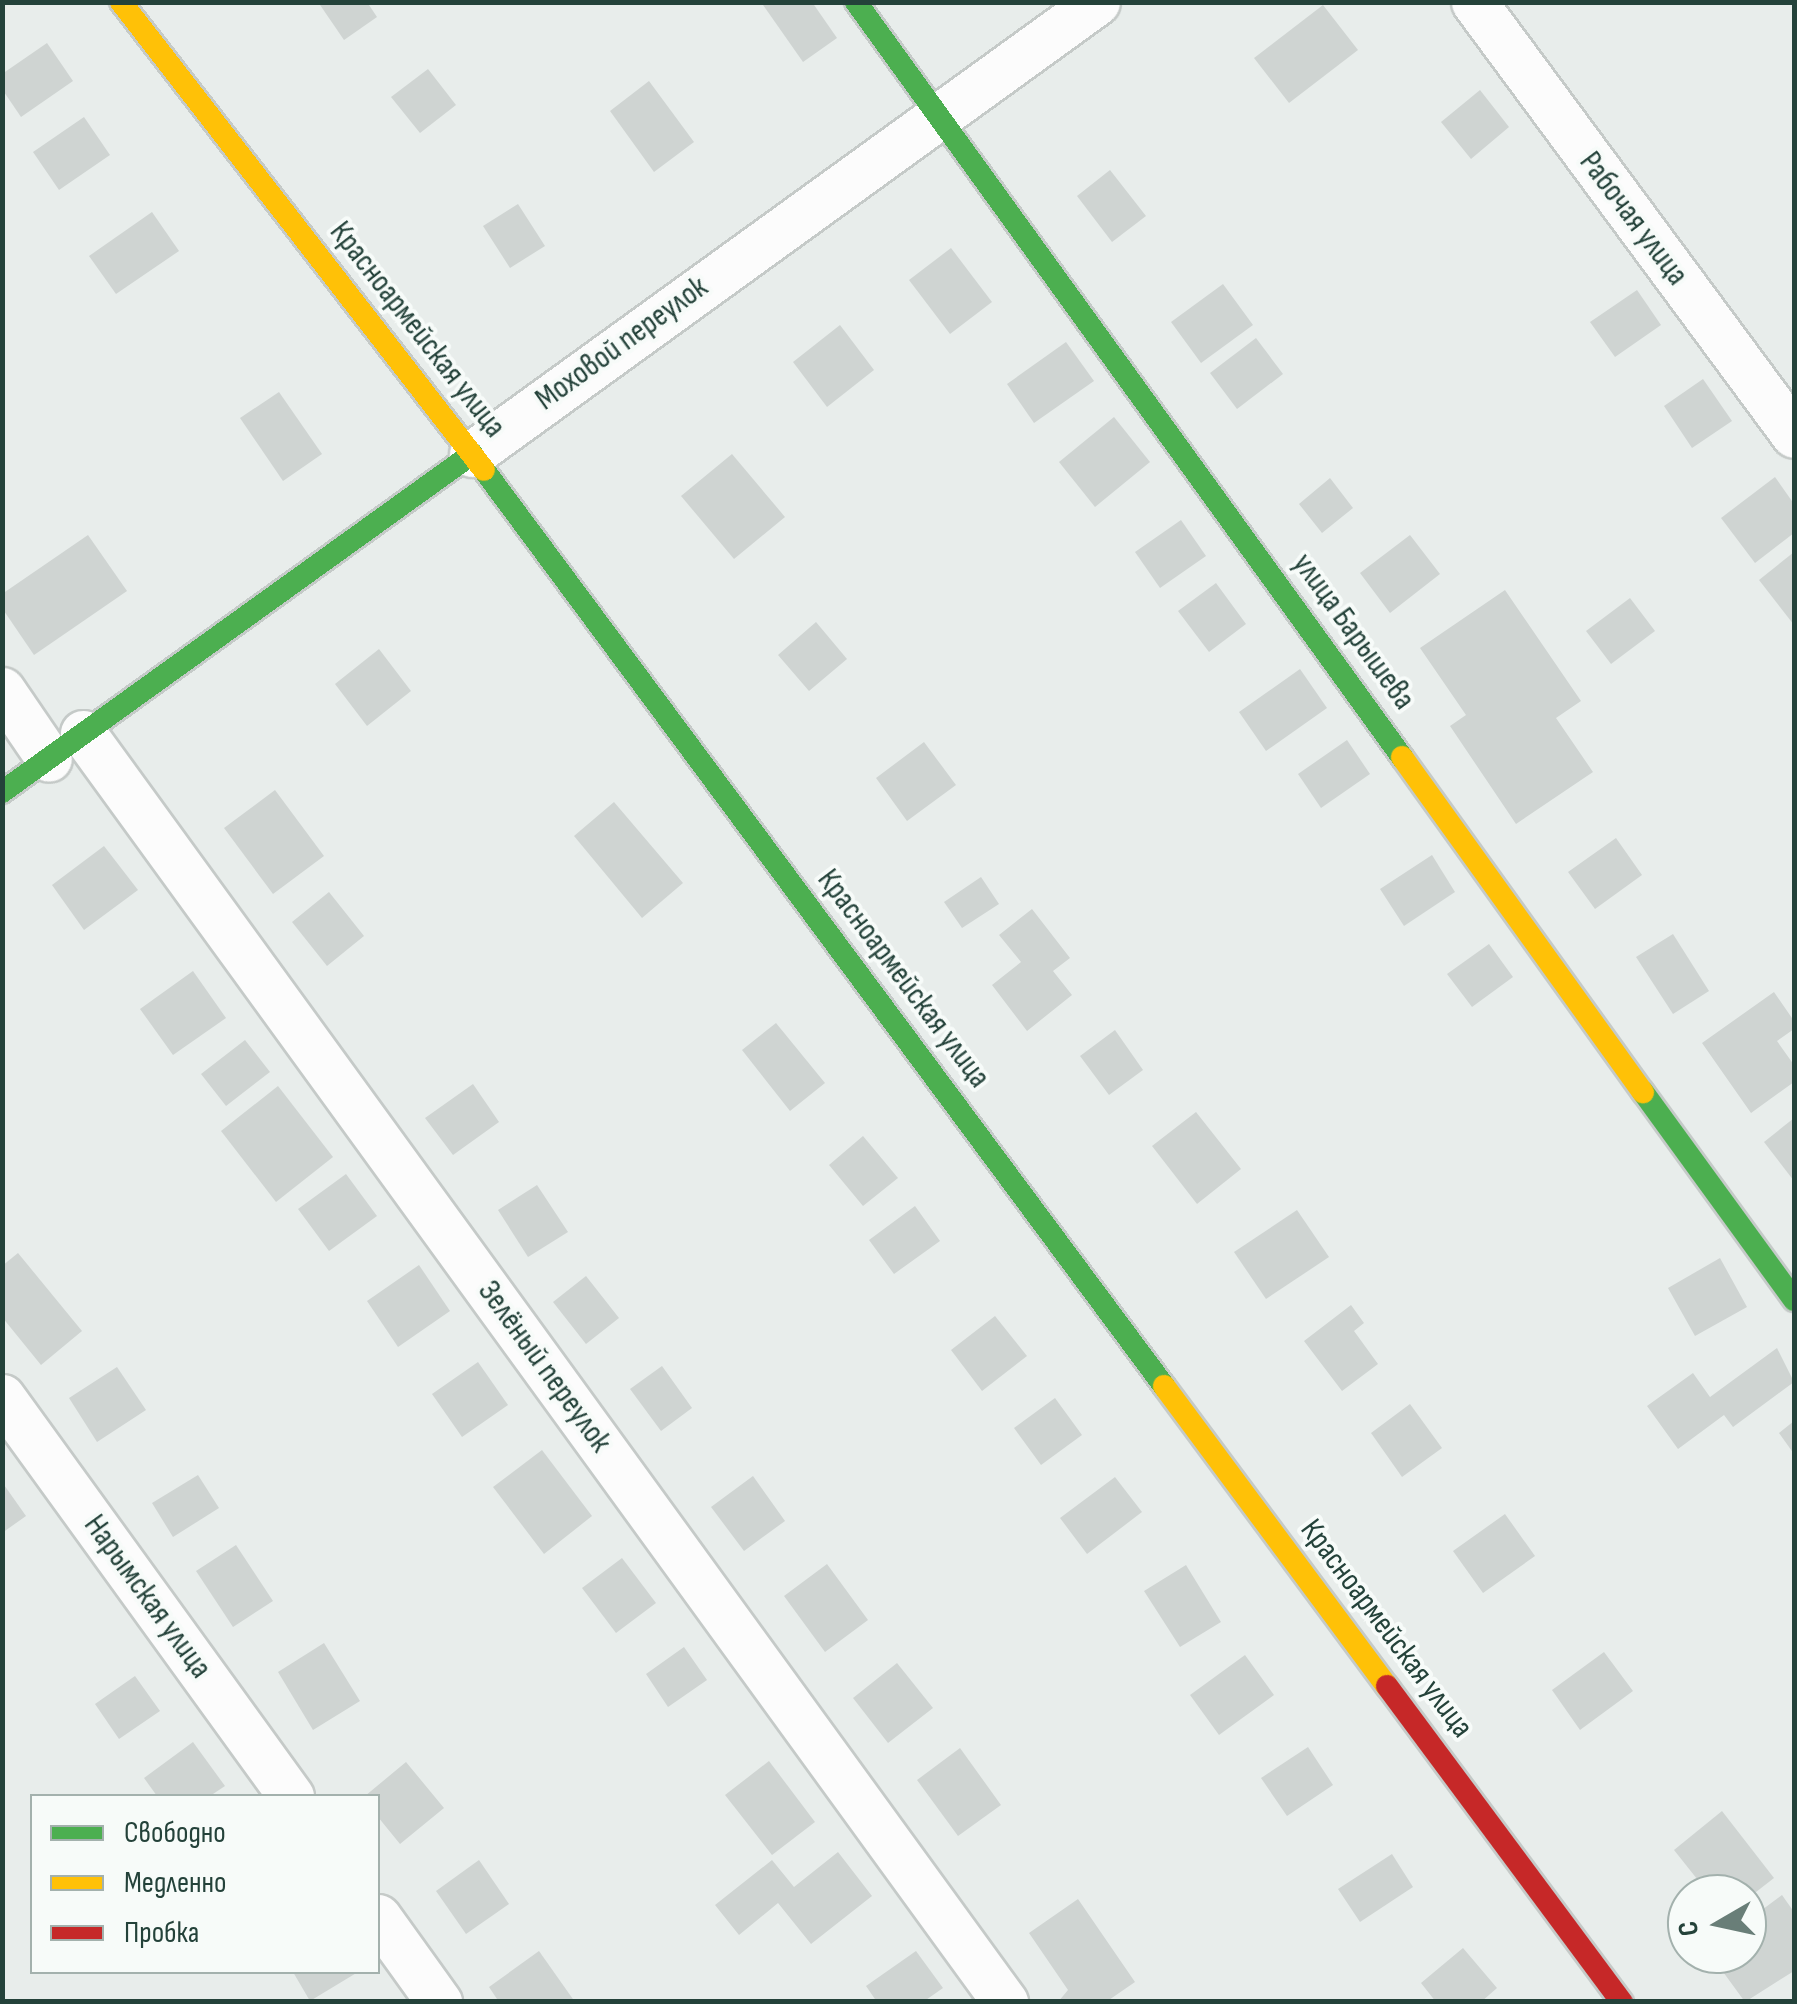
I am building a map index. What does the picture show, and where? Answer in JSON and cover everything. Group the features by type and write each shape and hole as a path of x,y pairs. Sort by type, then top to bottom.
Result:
{"main road":[{"name":"Красноармейская улица","path":"121,2 472,454 1622,2002"},
{"name":"улица Барышева","path":"856,2 1794,1300"},
{"name":"Моховой переулок","path":"2,792 472,454"}],"street":[{"name":"Моховой переулок","path":"472,454 936,114 1097,2"},
{"name":"Рабочая улица","path":"1474,2 1794,436"},
{"name":"Зелёный переулок","path":"2,690 66,746 1005,2002"},
{"name":"Нарымская улица","path":"2,1397 290,1794"},
{"path":"380,1920 439,2002"}],"building":[{"path":"318,2 367,2 377,17 344,40"},
{"path":"761,2 812,2 837,38 803,62"},
{"path":"1323,5 1358,50 1289,103 1254,58"},
{"path":"47,43 73,81 21,117 2,89 2,74"},
{"path":"428,69 456,105 420,133 391,97"},
{"path":"649,81 694,142 654,172 610,111"},
{"path":"1480,90 1509,127 1471,159 1441,122"},
{"path":"84,117 110,155 59,190 33,152"},
{"path":"1110,170 1146,216 1112,242 1077,196"},
{"path":"518,204 545,246 510,268 483,226"},
{"path":"152,212 179,251 116,294 89,256"},
{"path":"951,248 992,302 950,334 909,280"},
{"path":"1223,284 1253,325 1201,363 1171,322"},
{"path":"1637,290 1661,325 1615,357 1590,322"},
{"path":"840,325 874,370 827,407 793,362"},
{"path":"1256,338 1283,374 1237,409 1210,373"},
{"path":"1066,342 1094,381 1034,423 1007,384"},
{"path":"1703,379 1732,421 1692,448 1664,406"},
{"path":"279,392 322,454 283,481 240,418"},
{"path":"1114,417 1150,462 1095,507 1059,462"},
{"path":"732,454 785,517 734,559 681,496"},
{"path":"1775,477 1794,504 1794,533 1755,563 1721,518"},
{"path":"1330,478 1353,508 1322,533 1299,504"},
{"path":"1181,520 1206,556 1160,588 1135,552"},
{"path":"88,535 127,591 34,655 2,608 2,594"},
{"path":"1410,535 1440,574 1390,613 1360,573"},
{"path":"1794,552 1794,625 1759,580"},
{"path":"1216,583 1246,624 1209,652 1178,611"},
{"path":"1505,590 1581,701 1556,718 1593,772 1516,824 1450,726 1466,715 1420,648"},
{"path":"1630,598 1655,631 1611,664 1586,631"},
{"path":"816,622 847,659 809,691 778,655"},
{"path":"379,649 411,691 367,726 335,684"},
{"path":"1300,669 1327,708 1266,751 1239,712"},
{"path":"1347,740 1370,774 1321,808 1298,774"},
{"path":"924,742 956,785 907,821 876,778"},
{"path":"275,790 324,856 273,894 224,828"},
{"path":"614,802 683,883 642,918 574,836"},
{"path":"1616,838 1642,875 1595,909 1568,872"},
{"path":"104,846 138,890 84,930 52,885"},
{"path":"1432,855 1455,892 1404,926 1380,889"},
{"path":"981,877 999,904 962,928 944,902"},
{"path":"329,892 364,936 327,966 292,922"},
{"path":"1032,909 1070,958 1053,971 1072,995 1027,1031 992,985 1021,962 999,935"},
{"path":"1673,934 1709,991 1673,1014 1636,957"},
{"path":"1489,944 1513,977 1472,1007 1447,974"},
{"path":"193,971 226,1018 173,1055 140,1009"},
{"path":"1774,992 1794,1021 1794,1029 1777,1041 1794,1065 1794,1082 1751,1113 1702,1043"},
{"path":"776,1023 825,1083 790,1111 742,1050"},
{"path":"1115,1030 1143,1070 1109,1095 1080,1056"},
{"path":"245,1040 270,1072 226,1106 201,1074"},
{"path":"473,1084 499,1122 453,1155 425,1118"},
{"path":"278,1086 333,1157 276,1202 221,1131"},
{"path":"1196,1112 1241,1169 1197,1204 1152,1146"},
{"path":"1794,1118 1794,1181 1764,1142"},
{"path":"863,1136 898,1178 863,1206 829,1165"},
{"path":"346,1174 377,1216 329,1251 298,1209"},
{"path":"537,1185 568,1232 528,1257 498,1210"},
{"path":"915,1206 940,1241 894,1274 869,1240"},
{"path":"1297,1210 1329,1257 1266,1299 1234,1252"},
{"path":"18,1253 82,1331 41,1365 2,1317 2,1266"},
{"path":"1720,1258 1747,1307 1695,1336 1668,1288"},
{"path":"419,1265 450,1311 398,1347 367,1301"},
{"path":"586,1276 619,1318 586,1344 553,1302"},
{"path":"1351,1305 1364,1323 1354,1331 1378,1364 1342,1391 1304,1341"},
{"path":"995,1316 1027,1356 982,1391 951,1350"},
{"path":"1777,1348 1794,1382 1733,1427 1724,1415 1678,1449 1647,1406 1693,1373 1710,1397"},
{"path":"478,1362 508,1405 462,1437 432,1394"},
{"path":"662,1366 692,1408 661,1431 630,1389"},
{"path":"117,1367 146,1410 97,1442 69,1398"},
{"path":"1055,1398 1082,1435 1041,1465 1014,1428"},
{"path":"1410,1404 1442,1448 1402,1477 1371,1433"},
{"path":"1794,1421 1794,1454 1779,1433"},
{"path":"542,1450 592,1516 544,1554 493,1487"},
{"path":"198,1475 219,1508 173,1537 152,1503"},
{"path":"753,1476 785,1521 744,1551 711,1507"},
{"path":"1115,1477 1142,1512 1087,1554 1060,1518"},
{"path":"2,1482 26,1516 2,1533"},
{"path":"1505,1514 1535,1556 1483,1593 1453,1551"},
{"path":"236,1545 273,1601 233,1627 196,1571"},
{"path":"622,1558 656,1603 616,1633 582,1588"},
{"path":"827,1564 868,1620 825,1652 784,1596"},
{"path":"1186,1565 1221,1622 1180,1647 1144,1591"},
{"path":"324,1643 360,1701 313,1730 278,1672"},
{"path":"684,1647 707,1680 668,1707 646,1674"},
{"path":"1604,1652 1633,1691 1580,1730 1552,1690"},
{"path":"1245,1655 1274,1695 1219,1735 1190,1695"},
{"path":"897,1663 933,1708 888,1743 853,1698"},
{"path":"135,1676 160,1711 119,1739 95,1704"},
{"path":"193,1742 225,1786 213,1794 156,1794 144,1778"},
{"path":"1308,1747 1333,1785 1287,1816 1261,1778"},
{"path":"960,1748 1001,1805 958,1836 917,1780"},
{"path":"769,1761 815,1822 772,1855 725,1795"},
{"path":"406,1762 444,1808 400,1844 380,1819 380,1794 367,1794"},
{"path":"1722,1811 1774,1878 1767,1883 1767,1874 1693,1874 1674,1850"},
{"path":"838,1852 872,1896 811,1944 778,1903 739,1935 715,1905 772,1860 794,1887"},
{"path":"1392,1854 1413,1887 1360,1922 1338,1889"},
{"path":"479,1860 509,1904 466,1934 436,1891"},
{"path":"1782,1895 1794,1912 1794,1971 1745,2002 1725,1974 1767,1974 1767,1906"},
{"path":"1078,1899 1135,1982 1106,2002 1058,2002 1068,1990 1029,1933"},
{"path":"1463,1948 1497,1988 1481,2002 1436,2002 1421,1983"},
{"path":"539,1951 575,2002 499,2002 489,1987"},
{"path":"916,1951 943,1988 923,2002 877,2002 866,1986"},
{"path":"294,1974 355,1974 310,2001"}],"traffic: fast":[{"path":"856,2 1402,757"},
{"path":"2,792 472,454"},
{"path":"484,470 1164,1386"},
{"path":"1643,1092 1794,1300"}],"traffic: slow":[{"path":"121,2 484,470"},
{"path":"1402,757 1643,1092"},
{"path":"1164,1386 1387,1686"}],"traffic: jam":[{"path":"1387,1686 1622,2002"}]}
